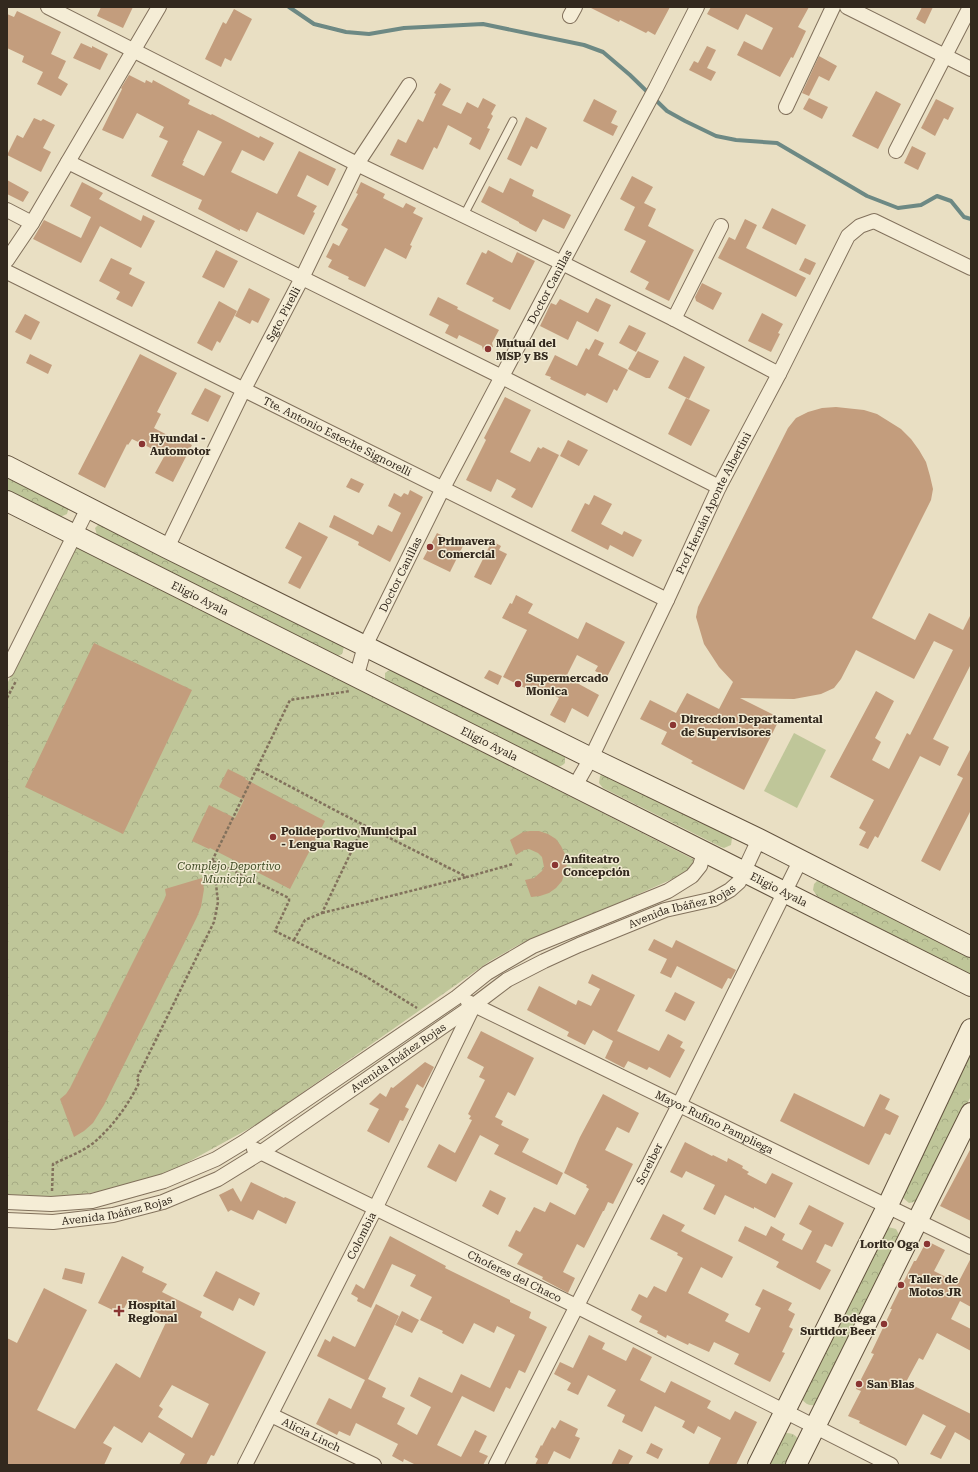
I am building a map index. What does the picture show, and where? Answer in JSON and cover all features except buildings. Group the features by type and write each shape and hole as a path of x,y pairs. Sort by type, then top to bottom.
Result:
{"street":[{"path":"48,7 357,164 674,319 779,374"},
{"path":"7,260 32,223 159,7"},
{"name":"Doctor Canillas","path":"350,682 443,488 656,88 697,7"},
{"path":"786,107 833,7"},
{"path":"847,7 971,69"},
{"path":"896,151 970,7"},
{"name":"Sgto. Pirelli","path":"167,548 244,389 302,278 357,164 409,85"},
{"path":"68,162 502,377 719,487"},
{"path":"7,210 32,223"},
{"name":"Prof Hernán Aponte Albertini","path":"574,786 591,758 668,600 719,487 779,374 848,236 860,226 874,221 971,268"},
{"path":"674,319 721,226"},
{"name":"Tte. Antonio Esteche Signorelli","path":"7,272 668,600"},
{"path":"7,466 167,548 591,758 759,839 971,947"},
{"name":"Eligio Ayala","path":"7,501 350,682 574,786 971,986"},
{"path":"12,674 74,535 88,508"},
{"name":"Avenida Ibáñez Rojas","path":"7,1220 53,1222 113,1215 162,1202 218,1179 260,1153 474,1005 507,980 579,945 665,910 714,899 730,890 739,882 759,839"},
{"name":"Avenida Ibáñez Rojas","path":"7,1202 51,1204 92,1201 164,1181 216,1158 244,1142 457,997 487,973 533,946 668,891 692,876 700,866 704,852"},
{"name":"Screiber","path":"496,1465 578,1307 800,861"},
{"name":"Mayor Rufino Pampliega","path":"457,997 971,1247"},
{"name":"Colombia","path":"245,1465 375,1209 474,1005"},
{"path":"758,1465 887,1207 971,1030"},
{"path":"796,1465 971,1113"},
{"name":"Choferes del Chaco","path":"244,1142 260,1153 578,1307 892,1465"},
{"name":"Alicia Linch","path":"270,1414 374,1465"}],"lane":[{"path":"464,215 513,121"}],"path":[{"path":"7,698 12,674"},
{"path":"46,1191 52,1191 53,1164 76,1153 98,1139 124,1110 139,1083 137,1078 214,922 218,902 212,861 290,700 350,691 350,682"},
{"path":"257,769 467,877"},
{"path":"322,913 364,825"},
{"path":"212,861 289,898 290,901 275,931 366,976 417,1008"},
{"path":"294,940 305,920 322,913 514,864"},
{"path":"412,1011 423,1003"}],"green space":[{"path":"7,473 69,507 67,514 60,517 7,491"},
{"path":"100,523 342,644 344,647 342,654 336,657 97,535 95,528"},
{"name":"Complejo Deportivo Municipal","path":"75,546 693,859 695,863 691,870 677,877 520,944 490,961 259,1123 161,1177 98,1192 56,1197 7,1195 7,684"},
{"path":"391,669 565,755 565,763 561,766 555,766 385,680 385,673"},
{"path":"794,733 826,750 797,808 764,791"},
{"path":"603,774 731,835 731,845 724,848 721,847 603,788 599,783 600,776"},
{"path":"817,881 821,881 971,957 971,975 817,896 813,890 814,884"},
{"path":"971,1050 971,1096 919,1201 909,1203 902,1197"},
{"path":"888,1227 896,1229 901,1238 818,1404 809,1405 803,1401 800,1395"},
{"path":"786,1433 793,1434 798,1441 796,1450 788,1465 766,1465 780,1435"}],"waterway":[{"path":"289,7 314,24 346,32 369,34 404,28 483,24 584,45 603,52 630,75 667,111 716,136 736,140 777,143 867,196 898,208 921,205 937,196 951,201 964,217 971,219"}],"place":[{"name":"Mutual del MSP y BS","path":"488,349"},
{"name":"Hyundai - Automotor","path":"142,444"},
{"name":"Primavera Comercial","path":"430,547"},
{"name":"Supermercado Monica","path":"518,684"},
{"name":"Direccion Departamental de Supervisores","path":"673,725"},
{"name":"Polideportivo Municipal - Lengua Rague","path":"273,837"},
{"name":"Anfiteatro Concepción","path":"555,865"},
{"name":"Lorito Oga","path":"927,1244"},
{"name":"Taller de Motos JR","path":"901,1285"},
{"name":"Hospital Regional","path":"119,1311"},
{"name":"Bodega Surtidor Beer","path":"884,1324"},
{"name":"San Blas","path":"859,1384"}]}
